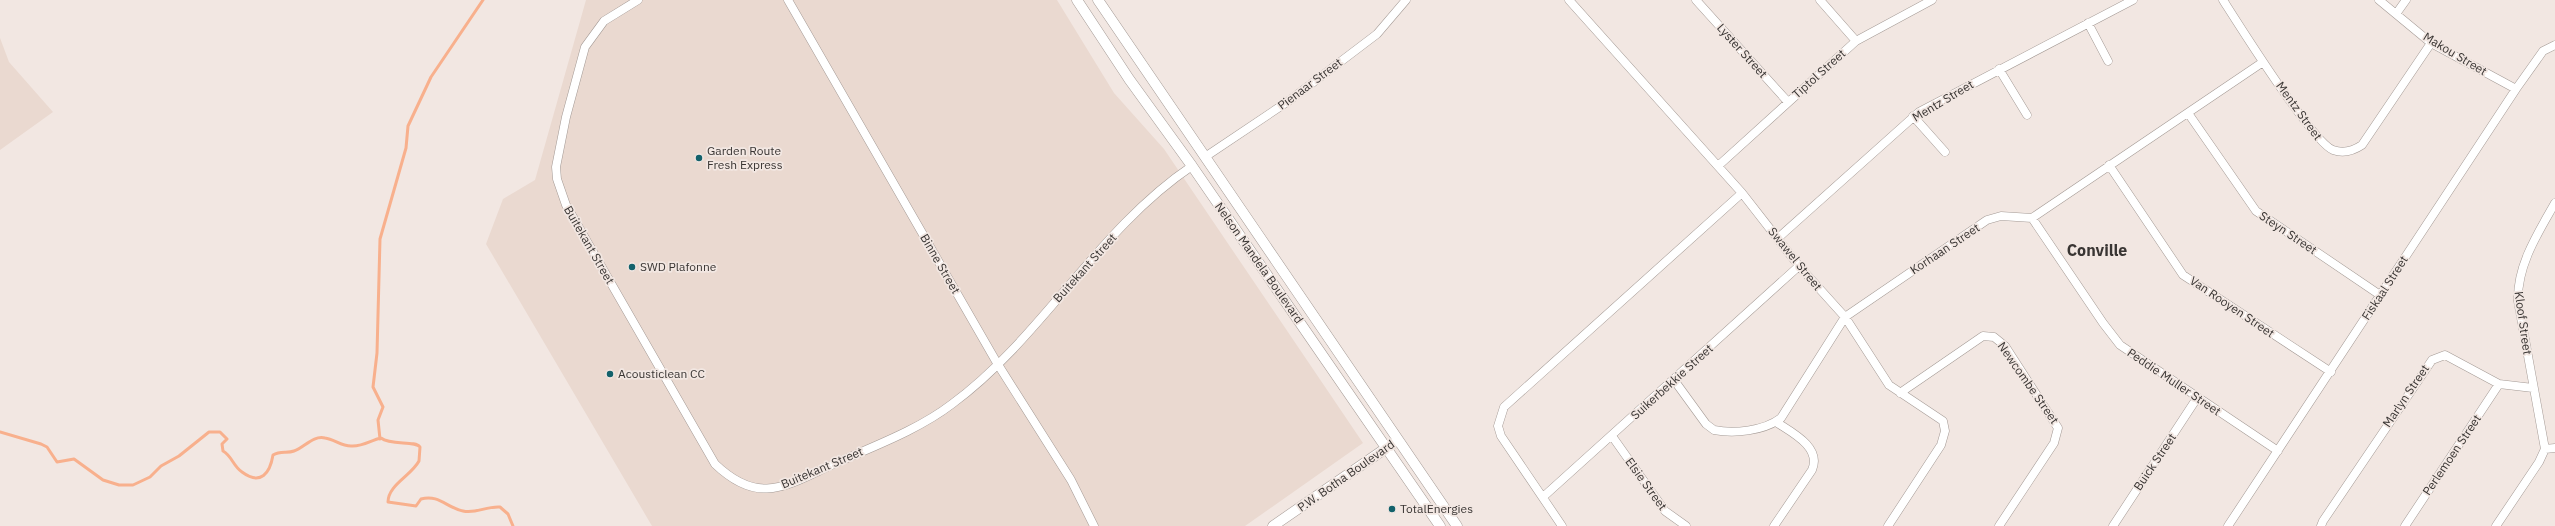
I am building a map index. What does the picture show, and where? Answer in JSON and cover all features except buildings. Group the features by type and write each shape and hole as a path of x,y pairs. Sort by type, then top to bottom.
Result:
{"street":[{"name":"Buitekant Street","path":"638,0 604,21 585,47 560,146 556,167 557,179 566,205 715,464 728,476 743,486 756,489 774,489 790,484 930,418 952,405 997,363 1138,209 1166,184 1192,166"},
{"name":"Binne Street","path":"788,0 997,363 1071,480 1094,526"},
{"name":"Nelson Mandela Boulevard","path":"1077,0 1129,79 1291,308 1440,526"},
{"name":"Nelson Mandela Boulevard","path":"1098,0 1457,526"},
{"name":"Pienaar Street","path":"1205,158 1290,100 1377,34 1406,0"},
{"name":"Swawel Street","path":"1570,0 1742,193 1799,266 1845,317 1884,379 1900,393 1940,418 1945,430 1941,445 1888,526"},
{"name":"Lyster Street","path":"1696,0 1788,102"},
{"path":"1820,0 1856,41"},
{"name":"Tiptol Street","path":"1718,166 1856,41 1932,0"},
{"name":"Mentz Street","path":"1778,238 1914,116 1999,69 2133,0"},
{"name":"Mentz Street","path":"2223,0 2263,62 2323,143 2333,150 2346,152 2362,145 2431,43"},
{"name":"Makou Street","path":"2378,0 2431,43 2516,89"},
{"path":"2396,14 2406,0"},
{"path":"2088,23 2108,61"},
{"name":"Fiskaal Street","path":"2228,526 2331,372 2516,89 2543,51 2555,45"},
{"path":"2032,218 2263,62"},
{"path":"1999,69 2027,115"},
{"name":"Steyn Street","path":"2188,113 2256,211 2380,295"},
{"path":"1914,116 1945,152"},
{"path":"1192,166 1205,158"},
{"name":"Van Rooyen Street","path":"2109,165 2184,275 2331,372"},
{"path":"1562,526 1501,436 1498,426 1504,407 1742,193"},
{"name":"Kloof Street","path":"2545,449 2518,301 2518,288 2533,240 2555,203"},
{"name":"Korhaan Street","path":"1776,422 1781,418 1845,317 1988,220 2001,216 2032,218"},
{"name":"Peddie Muller Street","path":"2032,218 2103,323 2120,345 2278,451"},
{"name":"Suikerbekkie Street","path":"1543,497 1799,266"},
{"path":"1291,308 1303,300"},
{"name":"Newcombe Street","path":"1900,393 1978,338 1994,337 2005,346 2058,428 2054,443 1999,526"},
{"name":"Marlyn Street","path":"2322,526 2323,521 2432,360 2445,355 2499,384 2533,388"},
{"path":"1674,380 1706,424 1714,430 1758,428 1776,422 1801,440 1810,449 1814,460 1812,470 1774,526"},
{"name":"Perlemoen Street","path":"2405,526 2499,384"},
{"name":"Buick Street","path":"2113,526 2197,398"},
{"name":"Elsie Street","path":"1612,436 1665,511 1686,526"},
{"name":"P.W. Botha Boulevard","path":"1273,526 1398,439"},
{"path":"2496,526 2539,462 2545,449 2555,448"}],"shaded area":[{"path":"586,0 1057,0 1114,93 1164,149 1363,443 1245,526 652,526 486,244 503,199 535,180"},
{"path":"0,38 9,62 53,112 0,150"}],"waterway":[{"path":"380,439 378,420 383,407 373,387 377,353 380,239 406,148 408,126 431,77 483,0"},
{"path":"0,432 41,444 47,447 57,462 74,459 103,480 119,485 133,485 150,477 161,466 179,456 209,432 220,432 227,439 222,444 223,451 239,470 254,478 264,476 270,467 273,455 294,451 316,438 328,439 351,446 381,438 391,442 413,444 420,447 419,461 392,491 388,502 416,506 421,499 433,498 457,509 468,512 500,507 508,514 513,526"}],"place":[{"name":"Garden Route Fresh Express","path":"699,158"},
{"name":"SWD Plafonne","path":"632,267"},
{"name":"Acousticlean CC","path":"610,374"},
{"name":"TotalEnergies","path":"1392,509"}],"district":[{"name":"Conville","path":"2097,250"}]}
